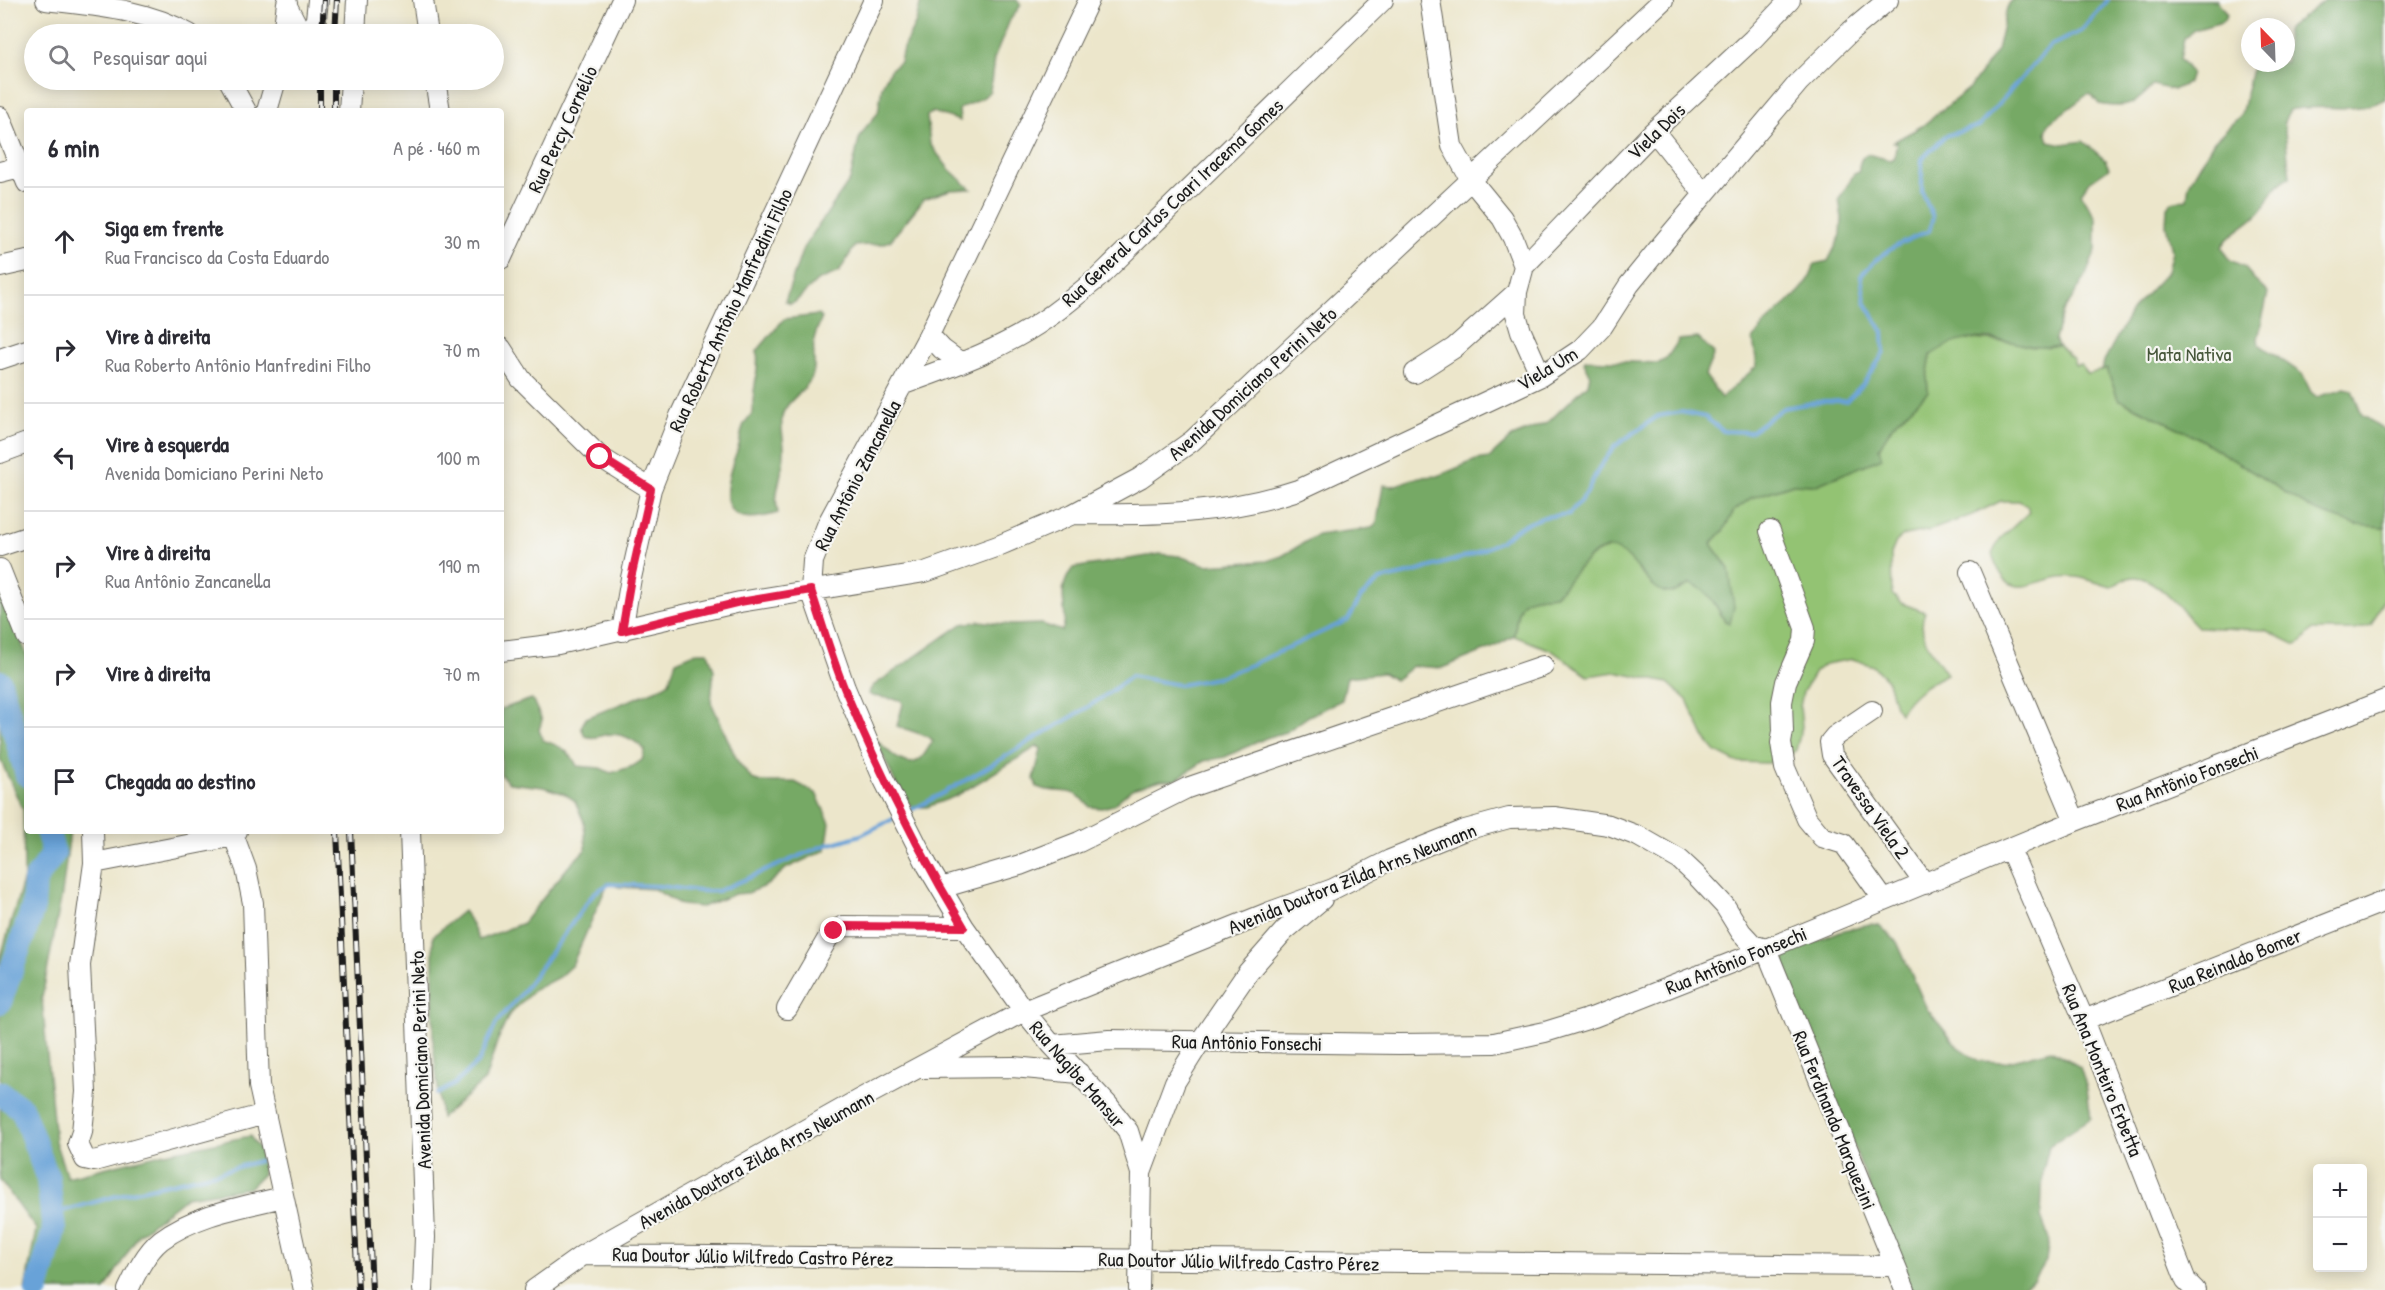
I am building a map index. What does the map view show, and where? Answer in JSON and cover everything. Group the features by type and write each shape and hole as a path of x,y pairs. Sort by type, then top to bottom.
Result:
{"street":[{"path":"46,0 96,6 142,15 171,24"},
{"path":"314,24 318,0"},
{"path":"356,24 357,0"},
{"path":"423,0 427,24"},
{"name":"Rua Percy Cornélio","path":"504,253 622,0"},
{"name":"Rua Roberto Antônio Manfredini Filho","path":"622,631 651,489 680,416 725,315 874,0"},
{"name":"Rua Antônio Zancanella","path":"1024,1011 964,927 910,833 844,688 811,590 813,561 828,523 929,335 1089,0"},
{"name":"Rua General Carlos Coari Iracema Gomes","path":"904,384 985,354 1038,324 1098,278 1383,0"},
{"path":"1430,0 1452,146 1472,180 1502,218 1524,266 1517,292 1516,314 1541,376"},
{"name":"Avenida Domiciano Perini Neto","path":"504,651 558,644 622,631 740,602 925,572 999,546 1073,514 1140,478 1192,441 1663,0"},
{"name":"Viela Dois","path":"1524,266 1654,131 1753,39 1790,0"},
{"name":"Viela Um","path":"1073,514 1196,512 1270,499 1298,490 1541,376 1580,350 1602,327 1629,285 1799,82 1851,31 1888,0"},
{"path":"287,3 297,24"},
{"path":"284,24 287,3"},
{"path":"234,90 244,108"},
{"path":"268,108 273,90"},
{"path":"349,108 350,90"},
{"path":"437,90 440,108"},
{"path":"0,117 24,175 0,172"},
{"path":"1654,131 1704,194"},
{"path":"0,267 24,262"},
{"path":"1414,374 1454,348 1517,292"},
{"path":"929,335 942,349 961,363"},
{"path":"0,359 24,351"},
{"path":"504,353 521,379 600,457 651,489"},
{"path":"0,453 24,444"},
{"path":"1770,531 1805,628 1804,641 1786,682 1782,702 1783,731 1780,743 1785,768 1807,819 1822,837 1844,844 1884,900"},
{"path":"0,546 24,538"},
{"path":"0,569 24,628"},
{"path":"1970,572 2075,821"},
{"path":"941,888 1020,865 1079,842 1187,788 1543,666"},
{"name":"Rua Antônio Fonsechi","path":"1052,1045 1109,1040 1494,1043 1545,1032 1594,1017 1766,949 2075,821 2385,700"},
{"name":"Travessa Viela 2","path":"1872,711 1834,736 1830,742 1832,754 1925,884"},
{"name":"Avenida Doutora Zilda Arns Neumann","path":"534,1290 583,1255 1024,1011 1333,889 1390,860 1465,830 1509,818 1554,817 1609,825 1638,836 1680,860 1725,906 1741,932 1753,945 1766,949"},
{"path":"93,834 94,862 80,965 86,1092 82,1132 78,1144 85,1159 94,1161 265,1114"},
{"path":"94,862 230,834"},
{"path":"235,834 253,903 259,1086 304,1290"},
{"name":"Avenida Domiciano Perini Neto","path":"410,834 425,1237 423,1290"},
{"name":"Rua Ana Monteiro Erbetta","path":"2010,849 2084,1020 2189,1287"},
{"name":"Rua Nagibe Mansur","path":"1138,1290 1141,1173 1175,1082 1248,972 1284,930 1333,889"},
{"name":"Rua Reinaldo Bomer","path":"2084,1020 2385,901"},
{"path":"787,1009 828,938 843,926 964,927"},
{"name":"Rua Ferdinando Marquezini","path":"1766,949 1905,1290"},
{"name":"Rua Nagibe Mansur","path":"1024,1011 1128,1131 1141,1173"},
{"name":"Avenida Doutora Zilda Arns Neumann","path":"919,1068 1013,1067 1079,1073"},
{"path":"128,1290 138,1267 160,1241 188,1224 216,1213 283,1197"},
{"path":"639,1224 652,1254"},
{"name":"Rua Doutor Júlio Wilfredo Castro Pérez","path":"583,1255 1895,1266"}],"green space":[{"path":"921,0 1017,0 1021,5 1010,20 994,59 990,91 984,97 959,109 960,121 933,112 927,116 930,144 949,169 971,189 950,190 924,199 890,241 882,244 855,246 839,272 817,281 790,304 785,301 803,248 850,180 859,139 878,113 882,86 890,70 900,62 903,48 916,22"},
{"path":"2011,0 2217,0 2227,15 2222,22 2194,30 2184,38 2180,59 2191,73 2188,83 2173,90 2153,85 2141,98 2123,106 2099,104 2092,95 2088,94 2049,123 2046,132 2049,141 2063,144 2083,141 2105,160 2109,168 2088,183 2081,193 2096,218 2096,250 2084,280 2063,312 2055,339 2058,346 2041,347 1979,338 1960,341 1941,349 1931,355 1927,377 1928,392 1892,426 1879,448 1882,458 1816,485 1793,484 1751,498 1734,511 1723,531 1711,544 1729,569 1734,607 1730,623 1725,621 1711,598 1697,586 1690,584 1674,592 1664,592 1655,587 1624,554 1615,549 1605,549 1584,562 1556,595 1535,597 1523,602 1517,614 1514,636 1492,648 1442,668 1413,666 1395,680 1383,673 1347,677 1342,700 1309,716 1286,732 1266,738 1225,757 1204,761 1175,780 1161,780 1132,789 1113,805 1102,808 1090,807 1083,799 1071,792 1037,787 1034,779 1041,749 1038,746 956,796 927,807 913,807 903,799 875,738 897,758 910,763 922,757 933,741 929,737 897,726 903,704 901,700 872,696 868,693 873,686 962,624 980,621 1011,625 1042,624 1062,631 1065,616 1064,586 1073,568 1160,554 1179,556 1206,565 1267,561 1282,556 1317,535 1372,528 1377,522 1383,485 1393,486 1419,477 1438,476 1476,460 1489,458 1512,437 1547,423 1588,384 1590,374 1585,360 1659,363 1666,359 1679,340 1698,338 1714,353 1705,375 1721,398 1757,366 1753,339 1769,320 1803,288 1812,273 1814,264 1828,261 1841,235 1842,218 1839,199 1854,174 1859,172 1863,157 1867,154 1890,160 1894,158 1897,143 1893,142 1922,126 1971,87 1997,50"},
{"name":"Mata Nativa","path":"2325,0 2385,0 2385,99 2362,107 2313,107 2289,110 2284,122 2290,177 2278,185 2255,217 2230,237 2222,247 2230,260 2245,267 2252,278 2268,293 2258,339 2259,344 2302,374 2311,392 2317,397 2345,388 2352,390 2362,415 2385,430 2385,527 2357,525 2315,511 2195,436 2118,399 2107,369 2102,371 2104,361 2131,311 2167,272 2172,251 2166,225 2167,207 2172,202 2187,199 2189,184 2214,141 2241,115 2251,72 2295,72 2295,22"},
{"path":"818,315 822,318 814,340 812,377 789,403 782,417 784,457 777,498 778,513 744,517 734,513 729,505 728,482 743,427 753,413 757,351 784,319"},
{"path":"1970,339 2012,342 2032,347 2058,346 2073,359 2075,365 2081,365 2088,374 2107,369 2118,399 2195,436 2357,525 2385,527 2385,598 2371,625 2354,630 2313,630 2296,645 2265,630 2198,627 2162,590 2145,579 2137,577 2126,579 2111,587 2075,577 2061,577 2026,586 2017,586 2008,582 2000,572 1992,554 2000,539 2029,512 2027,505 2019,501 2001,501 1972,515 1931,530 1905,535 1896,542 1891,554 1892,594 1901,603 1925,612 1922,629 1924,636 1947,674 1920,690 1900,713 1895,706 1888,681 1873,666 1853,659 1825,664 1815,672 1803,692 1800,707 1802,727 1796,750 1786,758 1767,763 1736,762 1716,752 1704,737 1687,700 1668,683 1615,672 1588,676 1551,650 1514,636 1517,614 1523,602 1535,597 1556,595 1587,560 1606,549 1616,549 1626,554 1647,579 1673,593 1690,584 1697,586 1711,598 1725,621 1729,569 1711,544 1723,531 1733,511 1751,498 1793,484 1816,485 1881,458 1879,448 1892,426 1928,392 1927,377 1931,354 1949,343"},
{"path":"0,587 24,648 24,834 70,834 62,894 42,998 55,1141 67,1177 165,1153 250,1136 260,1150 263,1174 249,1188 186,1197 138,1235 105,1290 25,1290 36,1229 0,1180 0,959 24,878 23,810 0,759"},
{"path":"697,652 708,652 714,670 711,702 738,762 752,779 761,782 795,782 816,793 830,823 826,850 787,868 767,885 702,907 681,905 654,889 619,887 608,883 572,965 559,977 534,990 509,1015 497,1042 485,1080 441,1118 433,1041 433,936 463,911 479,940 523,923 568,867 586,849 584,822 575,801 565,794 543,787 509,783 504,778 504,708 532,699 542,720 539,730 543,740 563,749 577,766 600,768 611,773 633,766 642,760 645,750 621,736 610,734 593,738 585,736 581,727 586,718 660,688 669,682 676,661"},
{"path":"1870,924 1879,925 1897,942 1927,1009 1958,1047 1979,1061 2004,1062 2051,1050 2080,1067 2087,1089 2091,1118 2049,1146 2043,1170 2041,1217 2049,1239 2046,1261 2034,1281 2016,1290 1911,1290 1782,967 1788,953 1840,931"}],"waterway":[{"path":"907,812 964,782 1076,714 1131,676 1180,685 1216,678 1253,664 1348,620 1361,597 1380,580 1471,555 1499,542 1521,526 1544,517 1569,514 1586,494 1599,468 1615,446 1658,416 1681,412 1705,417 1723,431 1750,432 1783,408 1824,401 1846,401 1863,384 1884,353 1883,332 1865,302 1861,276 1876,260 1892,249 1929,231 1933,217 1922,192 1922,159 1945,136 1979,126 2050,46 2081,31 2108,0"},
{"path":"0,682 24,765"},
{"path":"437,1094 455,1084 479,1061 497,1022 521,994 594,893 609,884 718,891 820,847 861,835 895,818"},
{"path":"0,1002 33,908 35,880 54,853 48,834"},
{"path":"0,1093 22,1109 48,1179 54,1230 37,1290"},
{"path":"52,1214 259,1161"}],"railway":[{"path":"323,24 324,0"},
{"path":"336,24 337,0"},
{"path":"320,90 320,108"},
{"path":"334,90 334,108"},
{"path":"337,834 358,1290"},
{"path":"351,834 372,1290"}],"route":[{"path":"600,457 651,489 622,631 740,602 811,590 844,688 894,801 927,865 964,927 843,926 834,931"}]}
